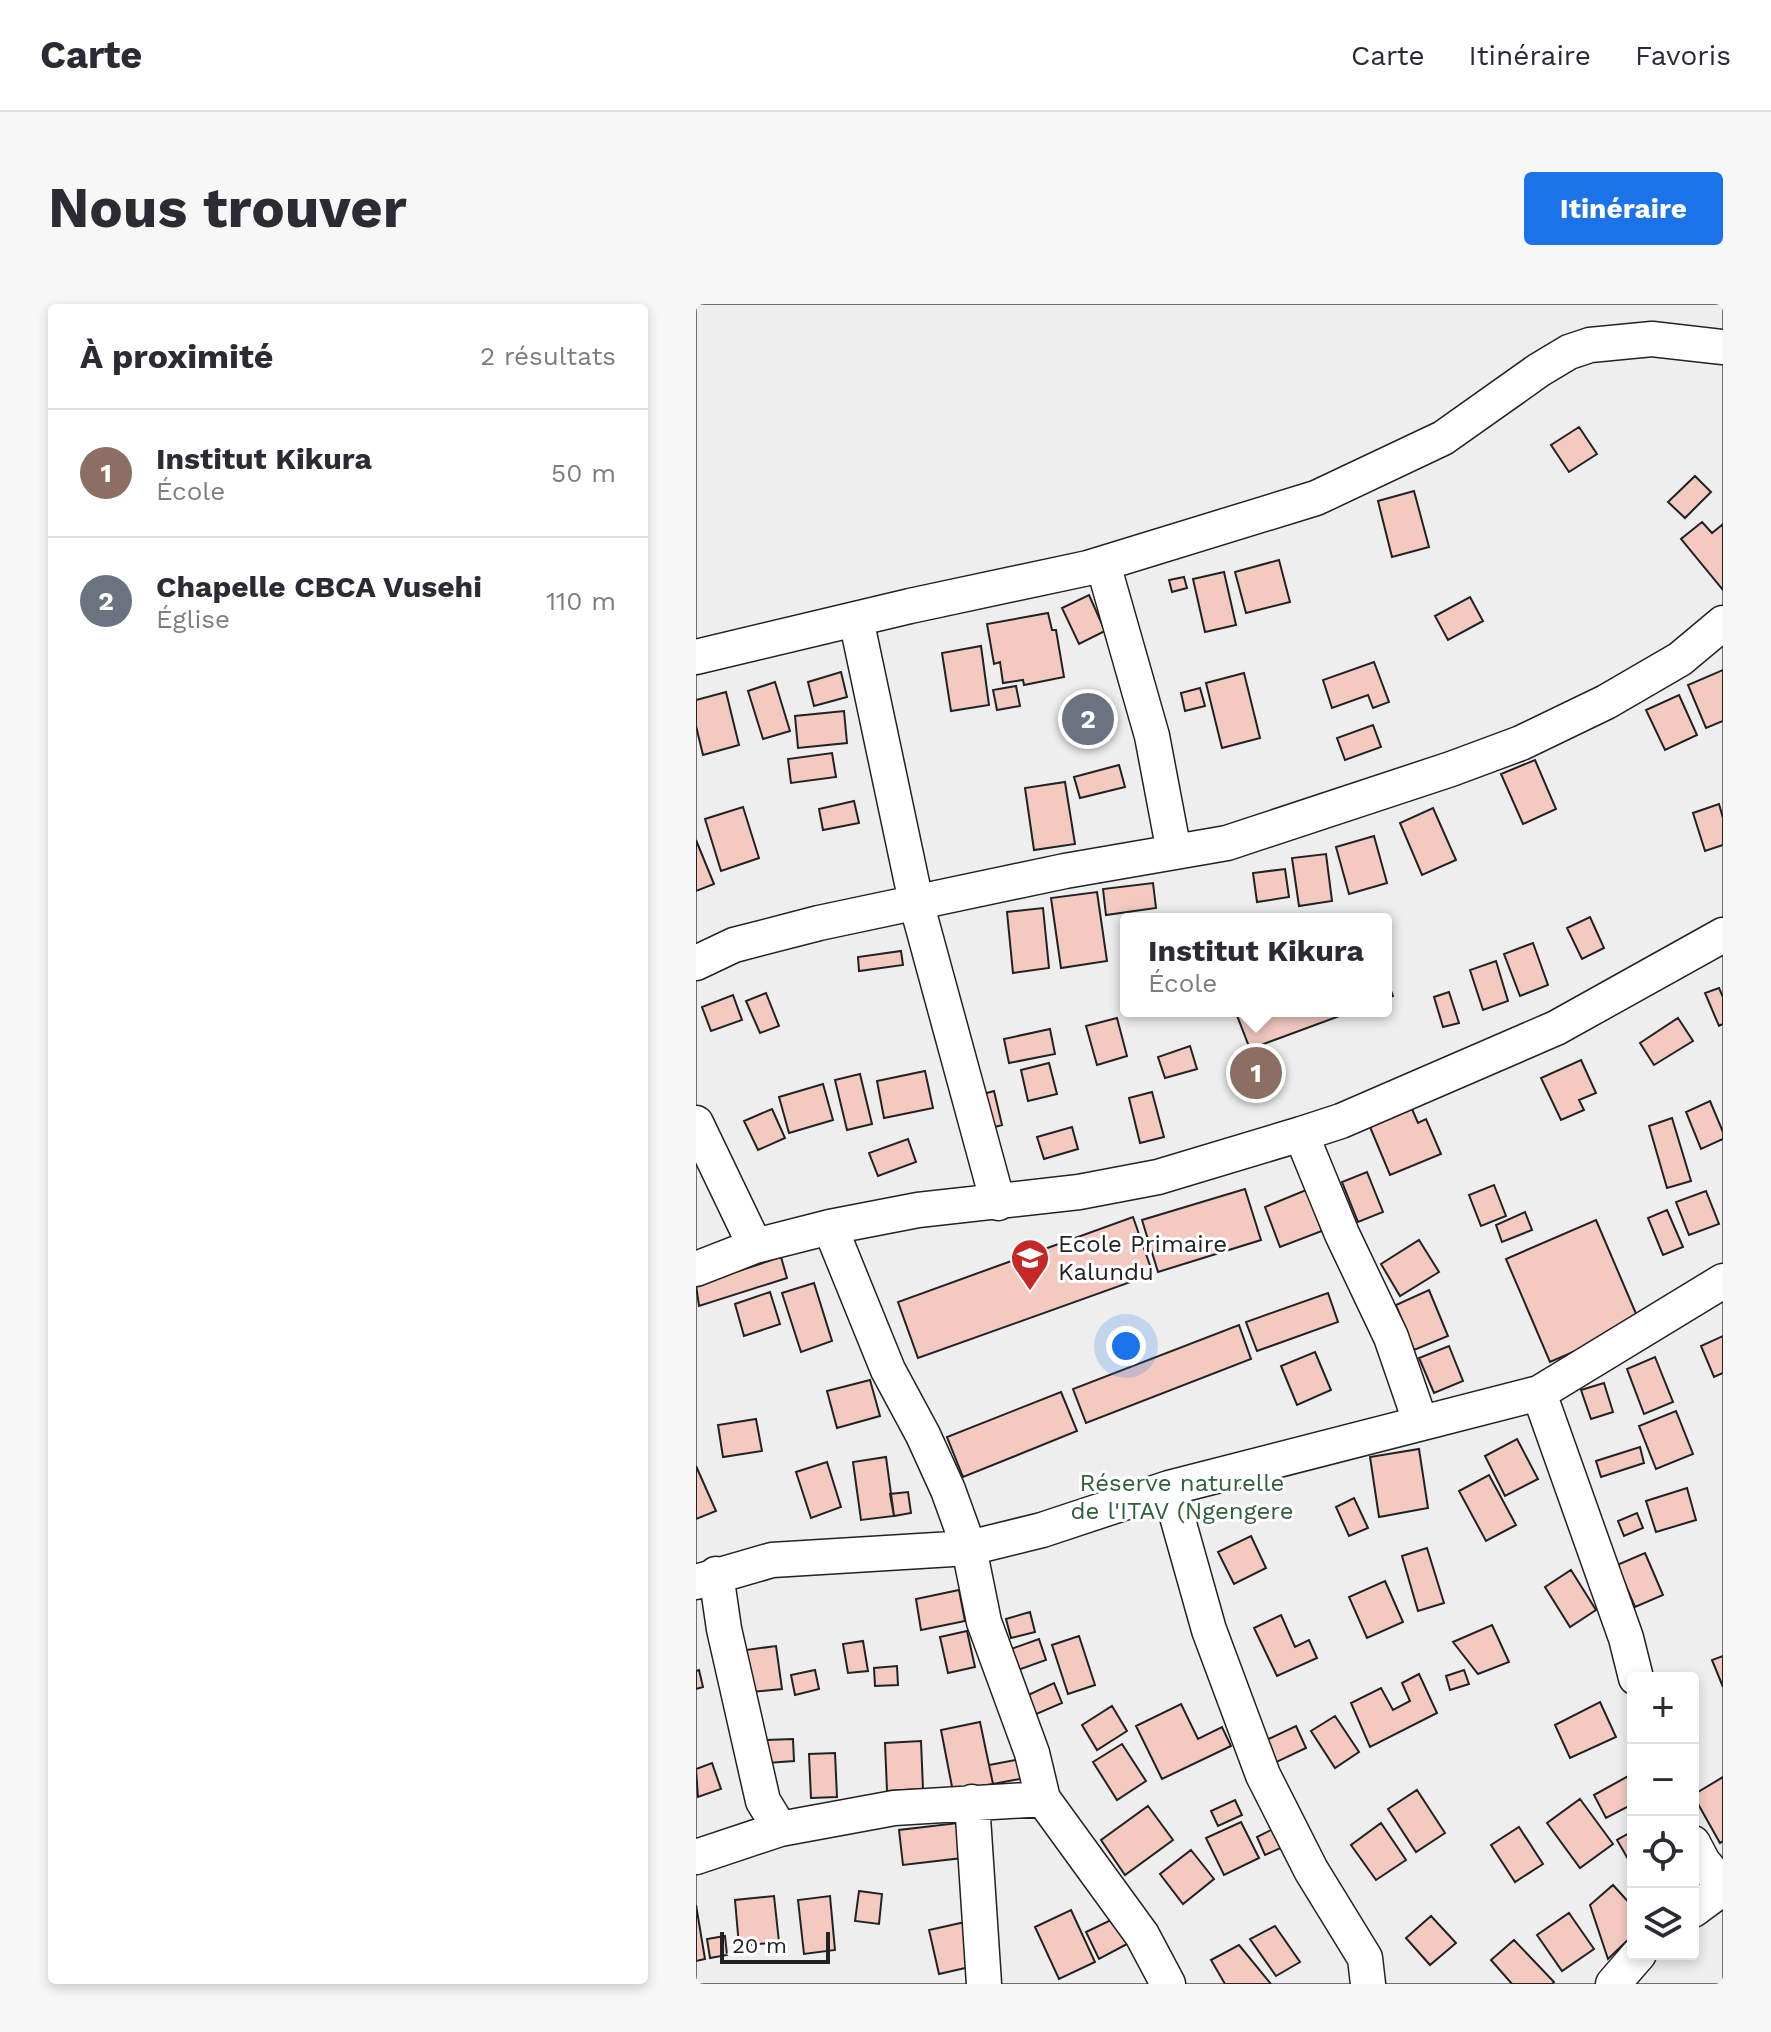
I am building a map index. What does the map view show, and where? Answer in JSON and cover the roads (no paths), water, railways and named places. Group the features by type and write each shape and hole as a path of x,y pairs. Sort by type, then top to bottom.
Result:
{"street":[{"path":"696,657 1103,564 1316,498 1443,438 1569,352 1590,345 1652,339 1723,347"},
{"path":"1103,564 1152,736 1174,852"},
{"path":"856,619 916,902 998,1203"},
{"path":"696,963 734,945 819,923 1065,871 1227,843 1521,743 1606,702 1680,659 1723,623"},
{"path":"696,1269 755,1246 830,1227 918,1210 998,1203 1158,1177 1341,1121 1556,1028 1723,935"},
{"path":"696,1123 755,1246"},
{"path":"1301,1134 1342,1234 1391,1337 1420,1421"},
{"path":"830,1227 888,1370 948,1490 969,1548 984,1622 1032,1753 1043,1799 1142,1935 1168,1984"},
{"path":"780,1829 763,1801 724,1629 706,1578 772,1560 969,1548 1042,1530 1169,1488 1420,1421 1539,1393 1723,1281"},
{"path":"1539,1393 1626,1638 1634,1672"},
{"path":"1169,1488 1209,1630 1263,1775 1311,1870 1365,1958 1368,1984"},
{"path":"696,1857 780,1829 894,1808 1043,1799"},
{"path":"972,1802 984,1984"},
{"path":"1699,1854 1723,1887 1699,1905"},
{"path":"1613,1984 1634,1960"}],"place":[{"name":"Chapelle CBCA Vusehi","path":"1088,719"},
{"name":"Institut Kikura","path":"1256,1073"},
{"name":"Ecole Primaire Kalundu","path":"1030,1292"}],"park label":[{"name":"Réserve naturelle de l'ITAV (Ngengere","path":"1182,1497"}]}
